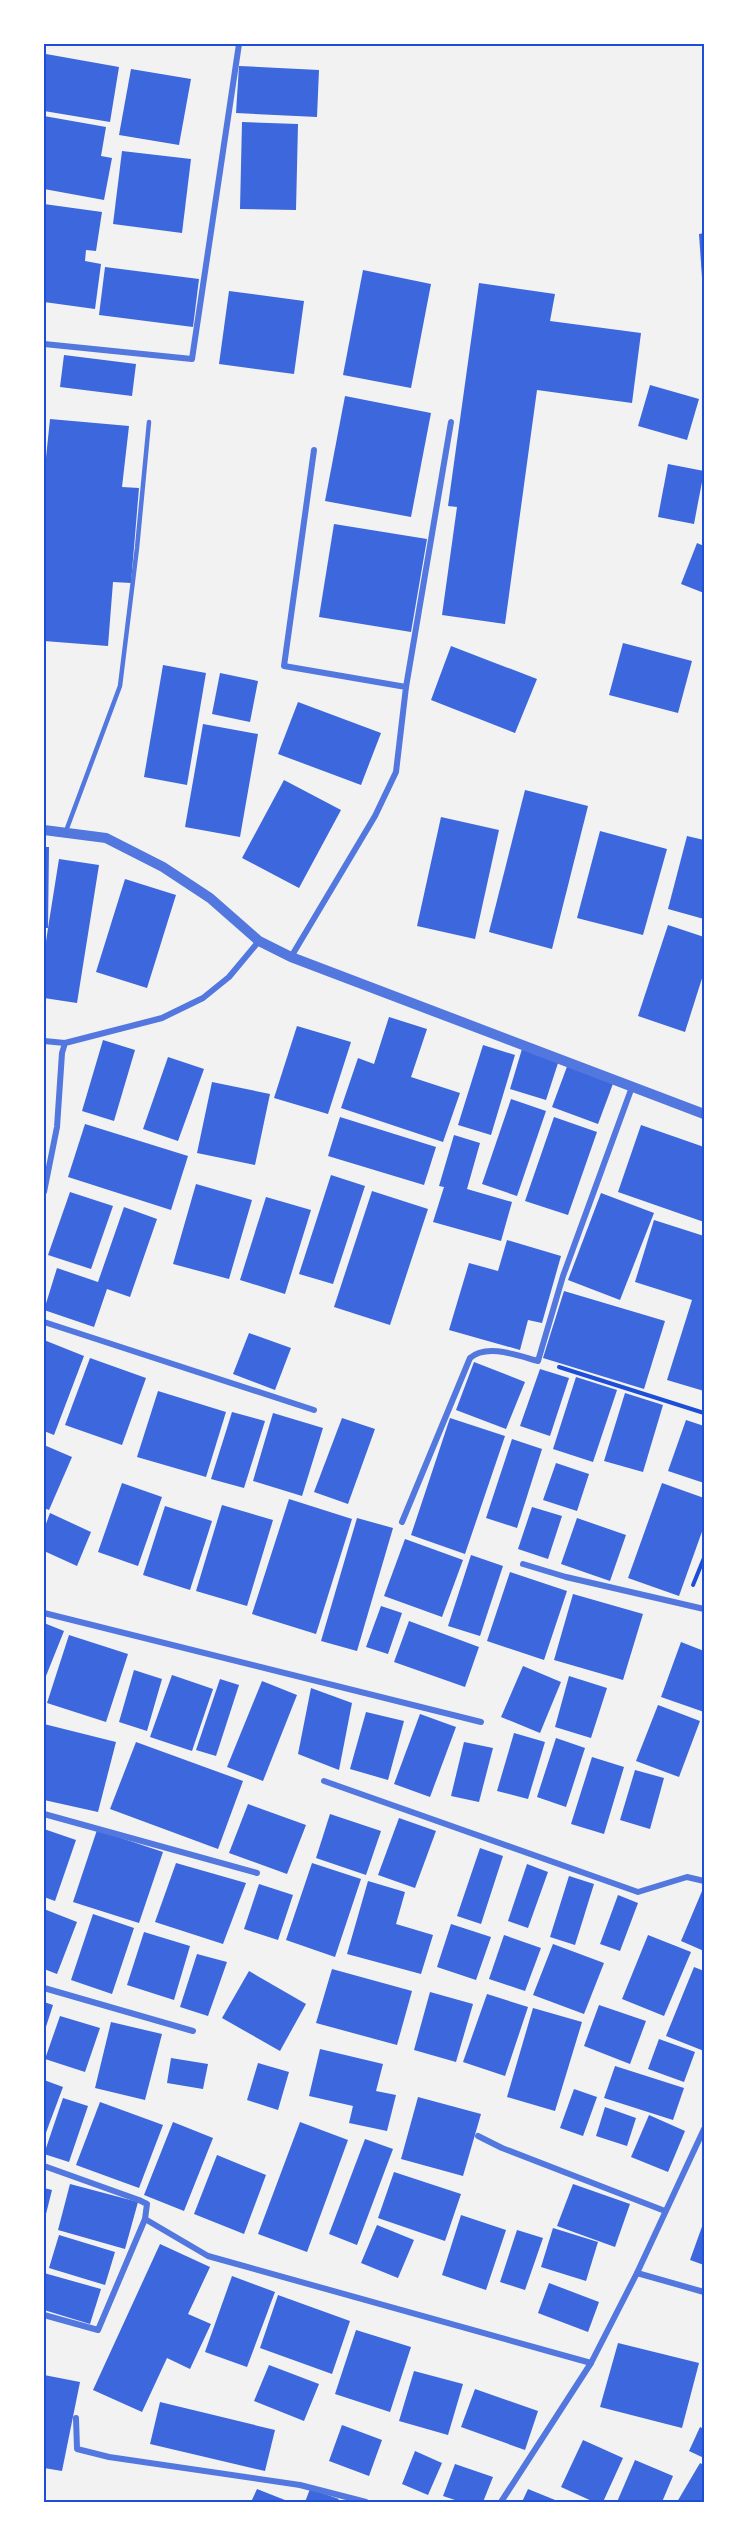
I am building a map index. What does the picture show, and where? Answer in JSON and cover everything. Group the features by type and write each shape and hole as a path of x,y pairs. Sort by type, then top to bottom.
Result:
{"street":[{"path":"44,344 192,359 239,44"},
{"path":"291,957 375,816 396,772 406,687 451,422"},
{"path":"314,450 284,666 406,687"},
{"path":"44,830 66,831 106,838 163,867 210,898 259,941 291,957 705,1114"},
{"path":"44,1041 65,1043 162,1017 202,998 229,976 259,941"},
{"path":"44,1192 57,1127 62,1053 65,1043"},
{"path":"402,1522 470,1358 479,1352 499,1352 538,1361 563,1276 632,1087"},
{"path":"44,1322 314,1410"},
{"path":"523,1564 566,1577 705,1609"},
{"path":"44,1613 481,1722"},
{"path":"324,1781 638,1892 687,1877 705,1881"},
{"path":"44,1814 256,1872"},
{"path":"44,1988 193,2031"},
{"path":"501,2502 591,2363 637,2273 705,2129"},
{"path":"478,2136 502,2148 665,2211"},
{"path":"44,2166 139,2199 147,2204 145,2219 98,2330 44,2315"},
{"path":"145,2219 207,2256 591,2363"},
{"path":"637,2273 705,2292"},
{"path":"76,2418 77,2449 110,2457 300,2485 366,2502"}],"lane":[{"path":"66,831 120,686 137,548 148,422"}],"path":[{"path":"538,1361 705,1413"}],"building":[{"path":"46,54 119,67 110,122 44,111"},
{"path":"239,66 319,70 317,117 236,113"},
{"path":"131,69 191,79 179,145 119,135"},
{"path":"44,116 106,127 101,156 112,158 104,200 44,189"},
{"path":"242,122 298,124 296,210 240,209"},
{"path":"122,151 191,159 182,233 113,224"},
{"path":"44,204 102,212 96,251 86,250 85,261 101,264 95,309 44,302"},
{"path":"704,233 704,291 703,292 699,234"},
{"path":"105,267 199,279 193,327 99,315"},
{"path":"363,270 431,284 411,388 343,375"},
{"path":"479,283 555,294 550,321 641,333 632,403 537,390 505,624 442,615 457,507 448,506"},
{"path":"229,291 304,301 294,374 219,364"},
{"path":"64,355 136,364 132,396 60,387"},
{"path":"650,385 699,399 687,440 638,426"},
{"path":"345,396 431,413 411,517 325,501"},
{"path":"50,419 129,426 122,487 139,488 131,583 113,582 108,646 44,641 44,477"},
{"path":"668,464 704,471 694,524 658,517"},
{"path":"334,524 427,539 411,632 319,617"},
{"path":"697,543 704,546 704,593 681,584"},
{"path":"623,643 692,661 678,713 609,695"},
{"path":"451,646 537,679 515,733 431,700"},
{"path":"163,665 206,673 187,785 144,777"},
{"path":"220,673 258,681 250,722 212,714"},
{"path":"298,702 381,733 361,785 278,754"},
{"path":"203,724 258,734 240,837 185,827"},
{"path":"284,780 341,810 299,888 242,858"},
{"path":"525,790 588,806 552,949 489,932"},
{"path":"441,817 499,830 475,939 417,926"},
{"path":"600,831 667,849 643,935 577,918"},
{"path":"687,836 704,840 704,919 668,909"},
{"path":"44,847 49,847 48,928 44,928"},
{"path":"59,859 99,865 77,1003 44,998 44,955"},
{"path":"125,879 176,895 147,988 96,972"},
{"path":"668,925 704,937 704,972 685,1032 638,1016"},
{"path":"389,1017 427,1029 411,1077 460,1093 443,1142 341,1108 358,1058 374,1064"},
{"path":"297,1026 351,1042 328,1114 274,1098"},
{"path":"103,1040 135,1050 114,1121 82,1111"},
{"path":"483,1045 515,1055 491,1135 458,1125"},
{"path":"522,1049 559,1060 546,1100 510,1089"},
{"path":"168,1057 204,1069 178,1141 143,1129"},
{"path":"568,1064 614,1081 598,1124 552,1107"},
{"path":"212,1082 270,1094 255,1165 197,1153"},
{"path":"511,1099 546,1111 517,1196 482,1184"},
{"path":"340,1117 436,1147 424,1185 328,1156"},
{"path":"554,1117 597,1132 568,1215 525,1201"},
{"path":"85,1124 188,1156 171,1210 68,1177"},
{"path":"641,1125 704,1147 704,1222 618,1192"},
{"path":"454,1135 480,1143 467,1189 512,1202 501,1241 433,1222 444,1187 439,1186"},
{"path":"331,1175 365,1186 333,1284 299,1274"},
{"path":"196,1184 252,1200 229,1279 173,1264"},
{"path":"372,1191 428,1209 390,1325 334,1307"},
{"path":"70,1192 113,1206 91,1269 48,1255"},
{"path":"601,1193 654,1213 620,1300 568,1280"},
{"path":"266,1197 311,1210 285,1294 240,1280"},
{"path":"124,1207 157,1219 130,1297 107,1289 94,1327 44,1310 57,1268 98,1282"},
{"path":"654,1220 704,1236 704,1391 667,1380 692,1300 635,1282"},
{"path":"507,1240 561,1256 542,1323 528,1320 520,1350 449,1330 469,1263 498,1271"},
{"path":"564,1291 665,1321 644,1389 543,1358"},
{"path":"249,1333 291,1348 275,1390 233,1374"},
{"path":"44,1340 84,1356 54,1435 44,1431"},
{"path":"90,1358 146,1378 122,1445 65,1425"},
{"path":"474,1362 525,1382 506,1429 456,1410"},
{"path":"540,1369 569,1378 550,1436 520,1426"},
{"path":"576,1377 617,1390 593,1462 553,1449"},
{"path":"158,1391 226,1412 206,1477 137,1457"},
{"path":"625,1393 663,1405 643,1472 604,1461"},
{"path":"232,1412 265,1421 244,1488 211,1479"},
{"path":"273,1413 323,1428 302,1496 253,1481"},
{"path":"342,1418 375,1429 348,1504 314,1492"},
{"path":"450,1418 505,1436 465,1554 411,1535"},
{"path":"686,1420 704,1426 704,1483 668,1471"},
{"path":"512,1439 542,1449 517,1528 486,1518"},
{"path":"44,1445 72,1457 49,1510 44,1508"},
{"path":"556,1463 589,1474 577,1511 543,1500"},
{"path":"122,1483 162,1497 138,1566 98,1552"},
{"path":"662,1483 704,1498 704,1526 679,1596 628,1578"},
{"path":"289,1499 352,1519 316,1634 252,1614"},
{"path":"222,1505 273,1520 247,1606 196,1591"},
{"path":"165,1506 212,1521 190,1590 143,1575"},
{"path":"532,1507 562,1516 548,1559 518,1549"},
{"path":"50,1513 91,1532 77,1566 44,1551 44,1529"},
{"path":"357,1518 393,1528 357,1651 321,1641"},
{"path":"577,1518 626,1535 610,1581 561,1564"},
{"path":"405,1539 463,1560 442,1617 384,1596"},
{"path":"471,1555 503,1566 480,1636 448,1626"},
{"path":"510,1572 567,1591 544,1660 487,1641"},
{"path":"573,1594 643,1614 623,1680 554,1660"},
{"path":"381,1606 402,1613 388,1654 366,1647"},
{"path":"409,1621 479,1647 465,1687 394,1662"},
{"path":"44,1623 64,1631 44,1681"},
{"path":"69,1635 128,1654 106,1722 47,1703"},
{"path":"681,1642 704,1651 704,1712 661,1697"},
{"path":"523,1666 561,1682 540,1733 501,1717"},
{"path":"134,1670 162,1679 147,1731 119,1722"},
{"path":"172,1675 213,1689 192,1751 150,1737"},
{"path":"569,1676 607,1688 591,1738 555,1727"},
{"path":"220,1679 239,1685 216,1756 196,1750"},
{"path":"262,1681 297,1695 263,1781 227,1767"},
{"path":"311,1688 352,1703 339,1770 298,1754"},
{"path":"658,1705 700,1721 679,1777 636,1761"},
{"path":"366,1712 404,1721 388,1780 350,1769"},
{"path":"420,1714 456,1727 430,1797 394,1784"},
{"path":"44,1724 116,1742 98,1812 44,1800"},
{"path":"514,1733 545,1742 528,1799 497,1791"},
{"path":"556,1738 585,1748 566,1807 537,1797"},
{"path":"136,1742 243,1781 218,1849 110,1809"},
{"path":"464,1742 493,1748 479,1802 451,1796"},
{"path":"592,1757 624,1767 604,1834 571,1824"},
{"path":"635,1770 664,1778 650,1829 620,1820"},
{"path":"248,1804 306,1825 287,1874 229,1853"},
{"path":"330,1814 381,1831 366,1875 316,1858"},
{"path":"399,1818 436,1831 415,1888 378,1875"},
{"path":"44,1829 76,1840 55,1901 44,1897"},
{"path":"97,1830 163,1852 139,1923 73,1902"},
{"path":"480,1848 503,1856 481,1924 457,1916"},
{"path":"176,1863 246,1883 223,1944 155,1922"},
{"path":"312,1863 361,1879 335,1957 286,1940"},
{"path":"527,1864 548,1872 528,1928 508,1921"},
{"path":"569,1876 594,1884 575,1945 550,1937"},
{"path":"368,1881 405,1892 396,1924 433,1935 421,1974 347,1954"},
{"path":"259,1884 293,1895 278,1940 244,1929"},
{"path":"702,1891 704,1892 704,1951 681,1941"},
{"path":"618,1895 638,1903 620,1951 600,1944"},
{"path":"44,1909 77,1922 57,1974 44,1969"},
{"path":"93,1914 134,1928 112,1994 71,1980"},
{"path":"451,1924 491,1937 476,1980 437,1967"},
{"path":"144,1932 190,1946 174,2000 127,1985"},
{"path":"504,1935 541,1948 525,1991 489,1979"},
{"path":"648,1935 691,1952 664,2016 622,1999"},
{"path":"553,1944 604,1963 584,2014 533,1995"},
{"path":"197,1954 227,1962 208,2016 180,2007"},
{"path":"694,1967 704,1971 704,2051 666,2036"},
{"path":"332,1969 412,1991 397,2045 316,2023"},
{"path":"249,1971 306,2004 280,2051 222,2018"},
{"path":"430,1992 473,2004 456,2062 414,2050"},
{"path":"487,1994 528,2007 505,2076 463,2062"},
{"path":"44,2002 53,2005 44,2033"},
{"path":"599,2005 646,2021 630,2064 584,2046"},
{"path":"533,2008 582,2022 555,2111 507,2097"},
{"path":"60,2016 100,2028 85,2072 45,2059"},
{"path":"111,2022 162,2034 145,2100 95,2088"},
{"path":"659,2039 695,2052 684,2082 648,2069"},
{"path":"320,2049 383,2064 376,2091 396,2095 387,2131 349,2123 353,2106 309,2096"},
{"path":"171,2058 208,2064 203,2089 167,2083"},
{"path":"258,2063 289,2072 278,2110 247,2100"},
{"path":"615,2066 684,2088 673,2120 604,2098"},
{"path":"44,2080 63,2087 44,2138"},
{"path":"574,2089 597,2097 583,2136 560,2128"},
{"path":"418,2097 481,2114 463,2176 401,2159"},
{"path":"63,2098 88,2106 69,2162 44,2154"},
{"path":"100,2102 163,2125 139,2188 76,2165"},
{"path":"605,2107 636,2118 627,2146 596,2136"},
{"path":"649,2115 685,2131 668,2172 631,2157"},
{"path":"173,2122 213,2138 184,2211 144,2195"},
{"path":"300,2122 348,2140 307,2252 258,2234"},
{"path":"365,2139 393,2149 357,2245 329,2234"},
{"path":"217,2155 266,2175 244,2234 194,2214"},
{"path":"394,2172 461,2194 445,2241 378,2218"},
{"path":"70,2184 138,2202 125,2249 58,2230"},
{"path":"573,2184 630,2204 615,2247 557,2226"},
{"path":"44,2188 52,2190 44,2222"},
{"path":"461,2215 506,2230 486,2290 442,2275"},
{"path":"704,2221 704,2265 690,2260"},
{"path":"377,2225 414,2240 398,2278 361,2263"},
{"path":"553,2228 598,2242 586,2281 541,2267"},
{"path":"517,2230 543,2238 525,2290 500,2282"},
{"path":"59,2235 115,2252 105,2285 49,2268"},
{"path":"160,2244 210,2267 188,2314 211,2324 190,2369 167,2358 142,2412 93,2390"},
{"path":"44,2273 101,2289 90,2324 44,2310"},
{"path":"232,2276 275,2292 247,2367 205,2352"},
{"path":"549,2283 599,2302 588,2332 538,2313"},
{"path":"278,2295 350,2321 332,2374 260,2348"},
{"path":"356,2330 411,2347 390,2412 335,2394"},
{"path":"618,2343 699,2363 682,2428 600,2407"},
{"path":"269,2365 319,2384 304,2421 254,2401"},
{"path":"414,2371 463,2384 448,2435 399,2421"},
{"path":"44,2375 80,2382 62,2471 44,2468"},
{"path":"475,2389 538,2411 525,2450 461,2427"},
{"path":"160,2402 275,2430 265,2471 150,2444"},
{"path":"342,2425 382,2440 369,2476 329,2461"},
{"path":"700,2427 704,2429 704,2458 689,2451"},
{"path":"583,2440 623,2458 603,2502 594,2502 561,2487"},
{"path":"415,2451 442,2463 428,2495 402,2484"},
{"path":"635,2460 673,2476 662,2502 617,2502"},
{"path":"700,2463 704,2465 704,2502 677,2502"},
{"path":"455,2464 493,2477 483,2502 461,2502 443,2496"},
{"path":"257,2489 290,2502 251,2502"},
{"path":"310,2489 339,2499 337,2502 305,2502"},
{"path":"528,2489 560,2502 522,2502"}]}
